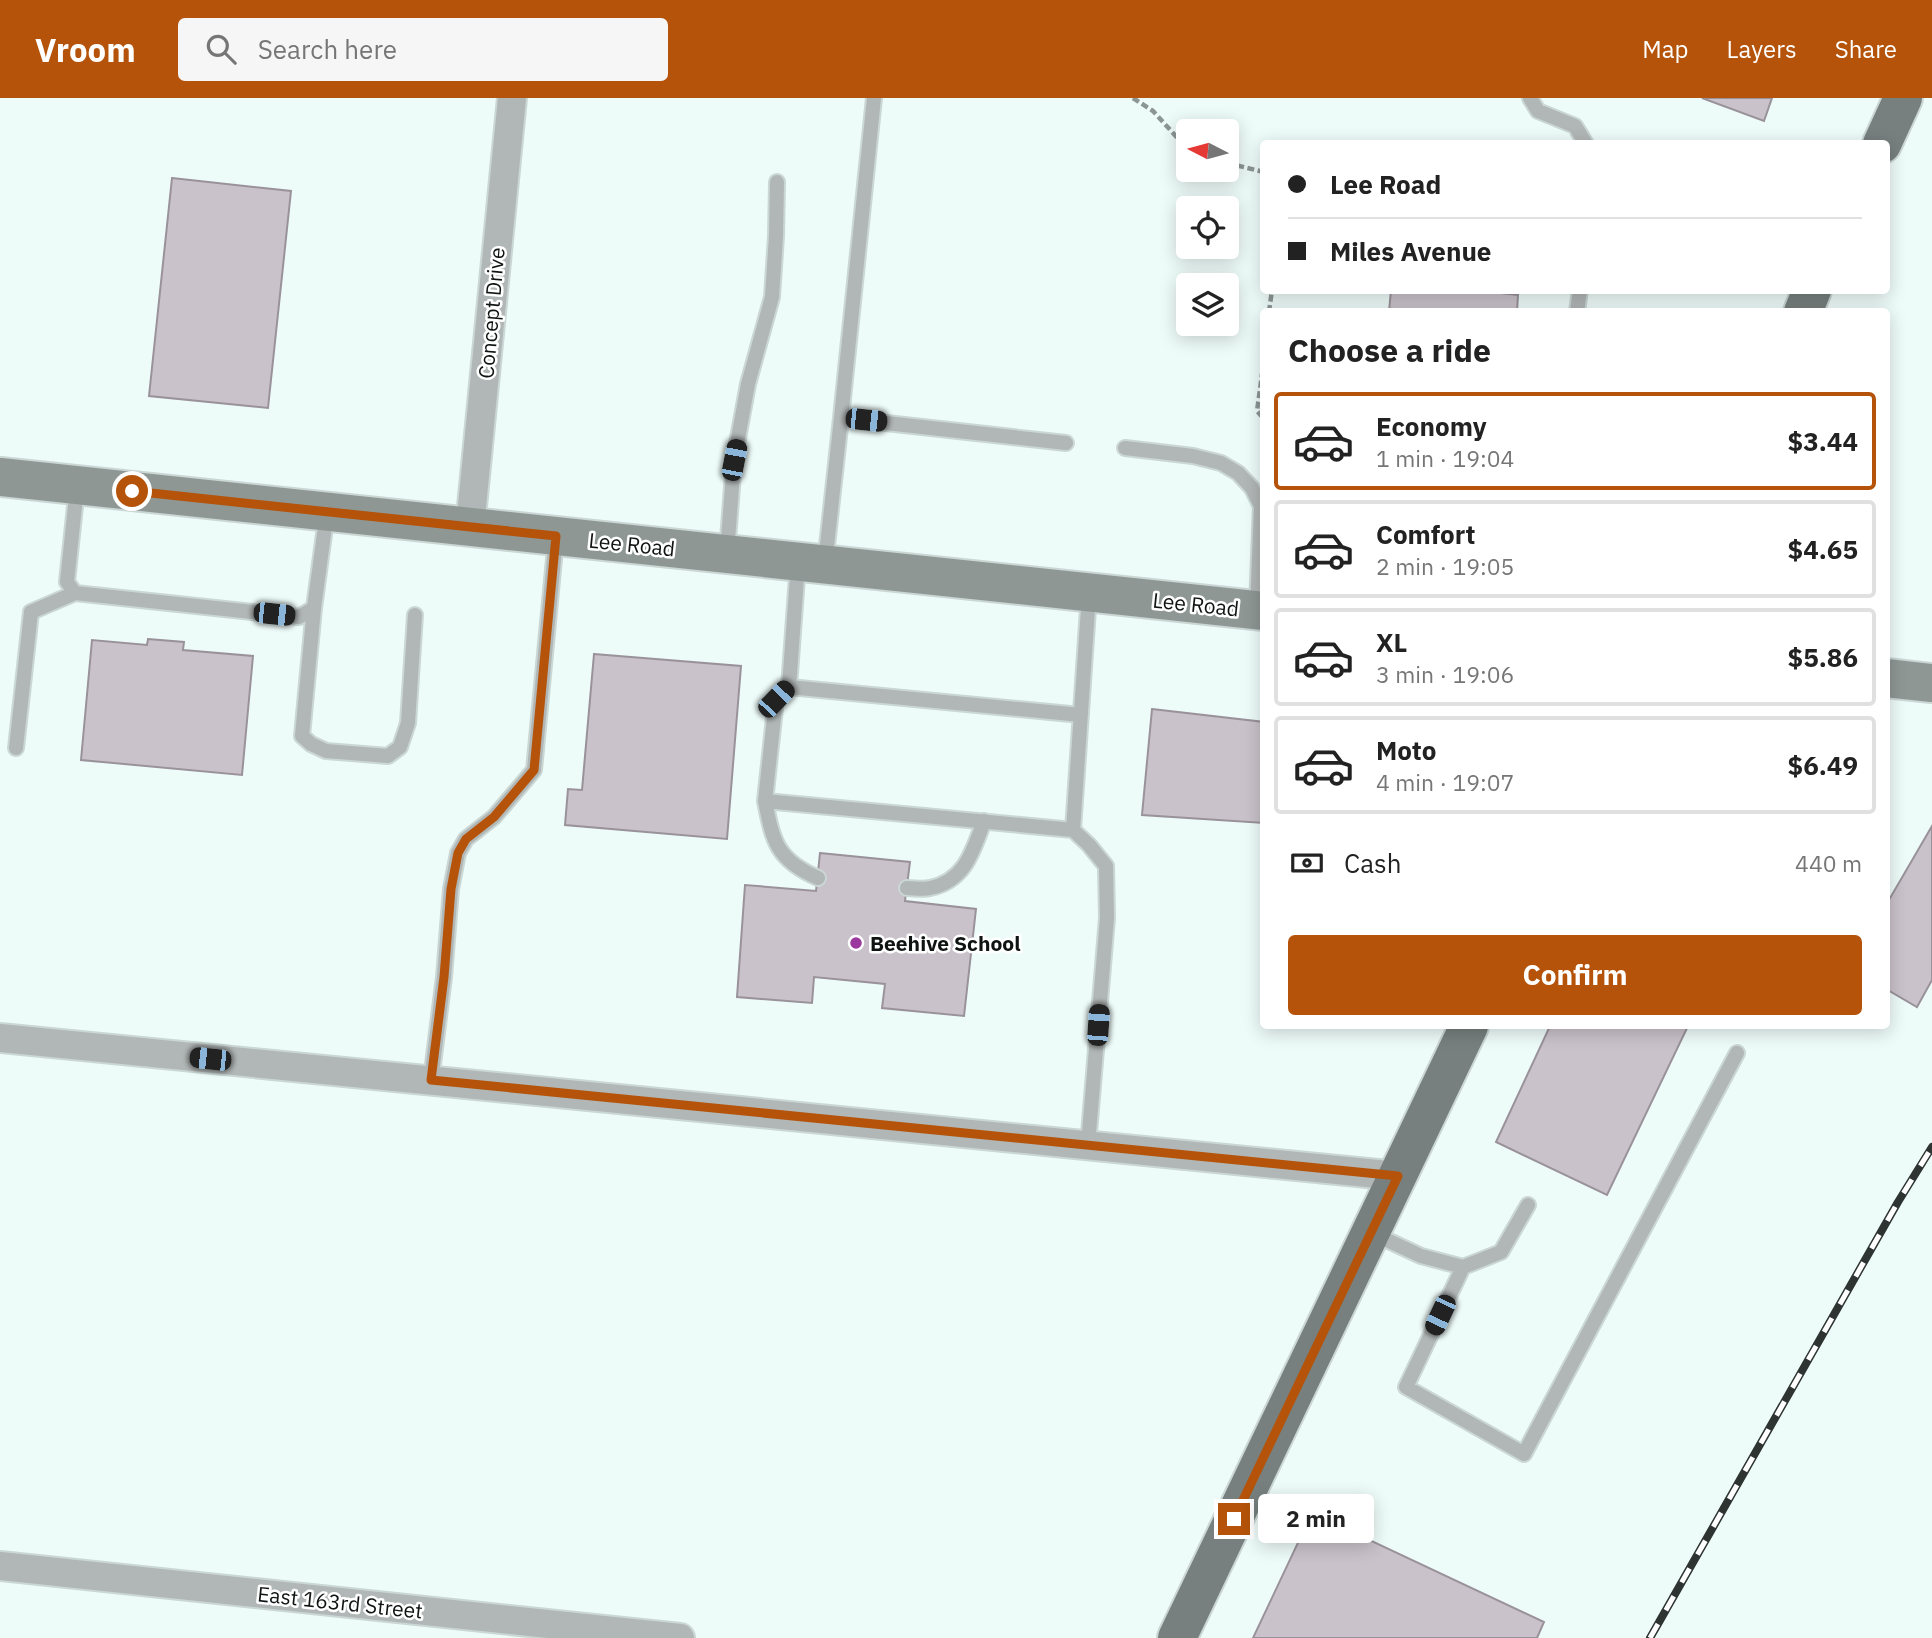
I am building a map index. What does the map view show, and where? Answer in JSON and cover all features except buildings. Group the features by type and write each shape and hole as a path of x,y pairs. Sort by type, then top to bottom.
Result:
{"main road":[{"path":"1884,140 1903,98"},
{"name":"Lee Road","path":"0,477 1260,611"},
{"path":"1890,678 1932,683"},
{"path":"1177,1638 1468,1029"}],"street":[{"name":"Concept Drive","path":"470,527 512,98"},
{"path":"0,1038 1398,1176"},
{"name":"East 163rd Street","path":"0,1566 680,1638"}],"lane":[{"path":"818,878 800,870 780,852 771,830 765,801 776,699 789,687 841,418 874,98"},
{"path":"1530,98 1538,111 1575,126 1584,140"},
{"path":"727,554 734,460 748,384 772,297 777,182"},
{"path":"841,418 1066,443"},
{"path":"1125,448 1193,456 1221,463 1238,473 1252,488 1260,504"},
{"path":"75,593 67,582 77,486"},
{"path":"327,512 314,608 302,736 311,744 326,751 387,756 401,747 408,723 415,615"},
{"path":"431,1080 444,977 451,889 458,853 466,839 494,817 534,770 556,536"},
{"path":"16,748 31,612 75,593 299,617 314,608"},
{"path":"1073,830 1089,593"},
{"path":"789,687 1081,715"},
{"path":"765,801 1073,830 1089,845 1106,866 1107,919 1088,1145"},
{"path":"907,888 930,888 951,880 969,862 984,821"},
{"path":"1463,1267 1406,1387 1524,1454 1737,1053"},
{"path":"1371,1233 1421,1256 1463,1267 1501,1252 1528,1205"}],"path":[{"path":"1133,98 1153,111 1176,136"},
{"path":"1239,166 1260,171"},
{"path":"1260,389 1257,411 1260,414"}],"railway":[{"path":"1650,1638 1932,1147"}],"place":[{"name":"Beehive School","path":"856,943"}],"route":[{"path":"132,491 556,536 534,770 494,817 466,839 458,853 451,889 444,977 431,1080 1398,1176 1234,1519"}]}
